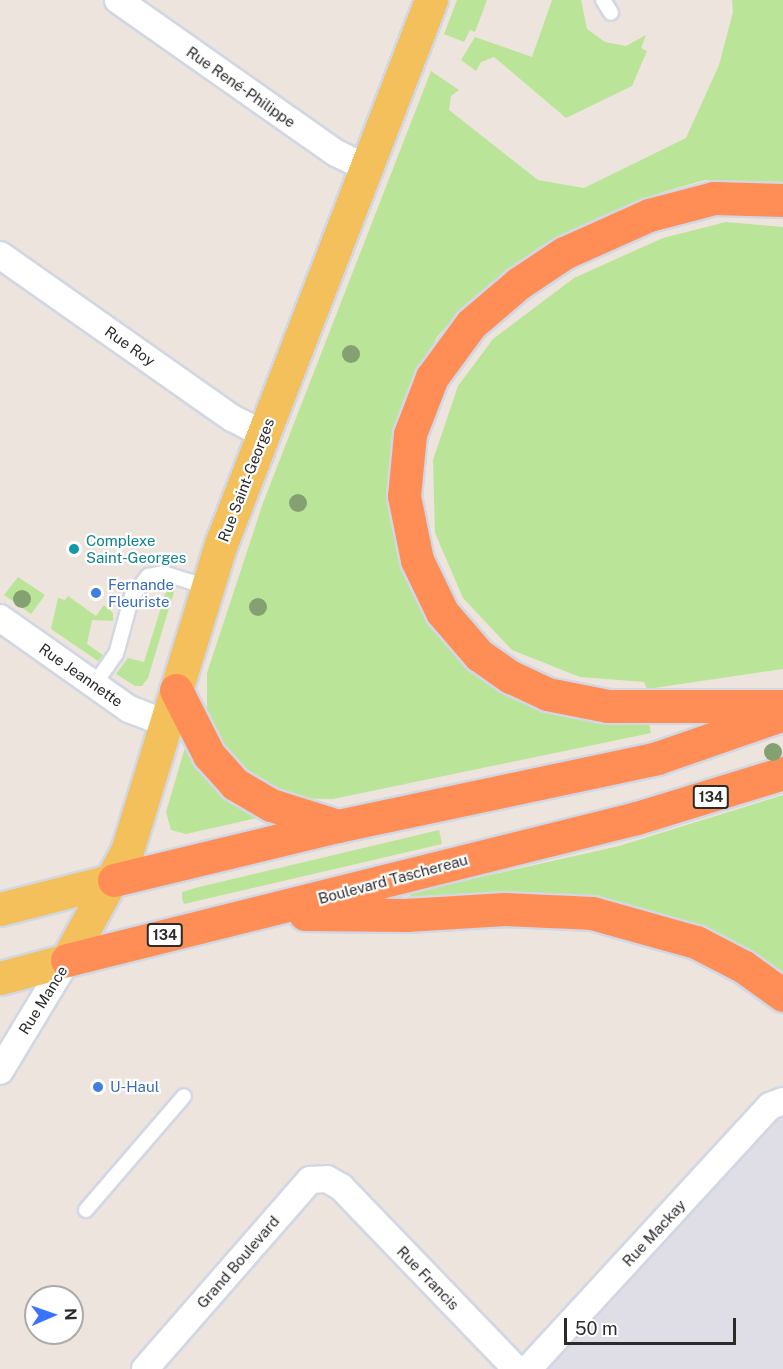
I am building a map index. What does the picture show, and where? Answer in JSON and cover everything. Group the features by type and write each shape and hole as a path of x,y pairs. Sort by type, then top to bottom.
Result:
{"highway":[{"path":"783,200 714,198 649,215 564,253 519,283 471,324 432,377 410,434 404,496 417,560 442,612 479,655 512,677 548,694 598,705 783,706"},
{"path":"176,690 210,755 235,784 271,805 338,826"},
{"path":"114,880 338,826 657,758 783,714"},
{"name":"Boulevard Taschereau","path":"67,960 264,913 637,818 783,773"},
{"path":"264,913 406,915 516,909 592,913 696,942 744,967 783,995"}],"main road":[{"name":"Rue Saint-Georges","path":"67,960 114,880 133,835 207,587 263,434 431,0"},
{"path":"0,909 114,880"},
{"name":"Boulevard Taschereau","path":"0,978 67,960"}],"street":[{"name":"Rue René-Philippe","path":"118,0 336,153 367,168"},
{"name":"Rue Roy","path":"0,255 232,418 263,434"},
{"name":"Rue Jeannette","path":"0,618 129,709 166,723"},
{"name":"Rue Mance","path":"0,1071 67,960"},
{"name":"Rue Mackay","path":"528,1369 770,1106 783,1101"},
{"name":"Grand Boulevard","path":"145,1369 310,1180 327,1179 341,1187"},
{"name":"Rue Francis","path":"341,1187 516,1369"}],"lane":[{"path":"603,0 611,14"},
{"path":"94,685 116,654 132,596 148,576 163,573 207,587"},
{"path":"86,1210 184,1096"}],"shaded area":[{"path":"783,1115 783,1369 546,1369"}],"green space":[{"path":"457,0 487,0 475,32 470,30 464,42 444,34"},
{"path":"552,0 581,0 587,29 605,42 626,46 646,35 641,48 647,51 632,86 566,118 494,57 481,62 476,71 461,60 475,37 532,57"},
{"path":"732,0 783,0 783,182 705,180 663,192 605,215 508,271 459,312 437,337 401,408 390,452 391,520 407,581 452,649 478,674 528,705 586,720 649,723 651,733 333,799 291,798 238,773 207,717 207,673 263,503 431,71 459,90 451,96 449,110 538,180 584,188 686,138 719,65 733,12"},
{"path":"726,222 783,227 783,669 647,689 644,682 580,677 512,650 463,598 435,533 433,460 458,386 493,339 574,278 663,238"},
{"path":"18,577 45,595 31,614 4,595"},
{"path":"168,585 175,588 148,678 142,686 135,686 116,674 128,658 144,662"},
{"path":"68,596 96,616 104,605 113,613 113,621 92,620 87,644 103,655 98,661 51,629 58,598 65,600"},
{"path":"187,741 262,817 186,834 171,830 166,812"},
{"path":"783,795 783,981 732,948 409,901 410,893 619,846"},
{"path":"439,830 442,844 184,904 182,898 182,892 199,887"}],"place":[{"name":"Complexe Saint-Georges","path":"74,549"},
{"name":"Fernande Fleuriste","path":"96,593"},
{"name":"U-Haul","path":"98,1087"}]}
